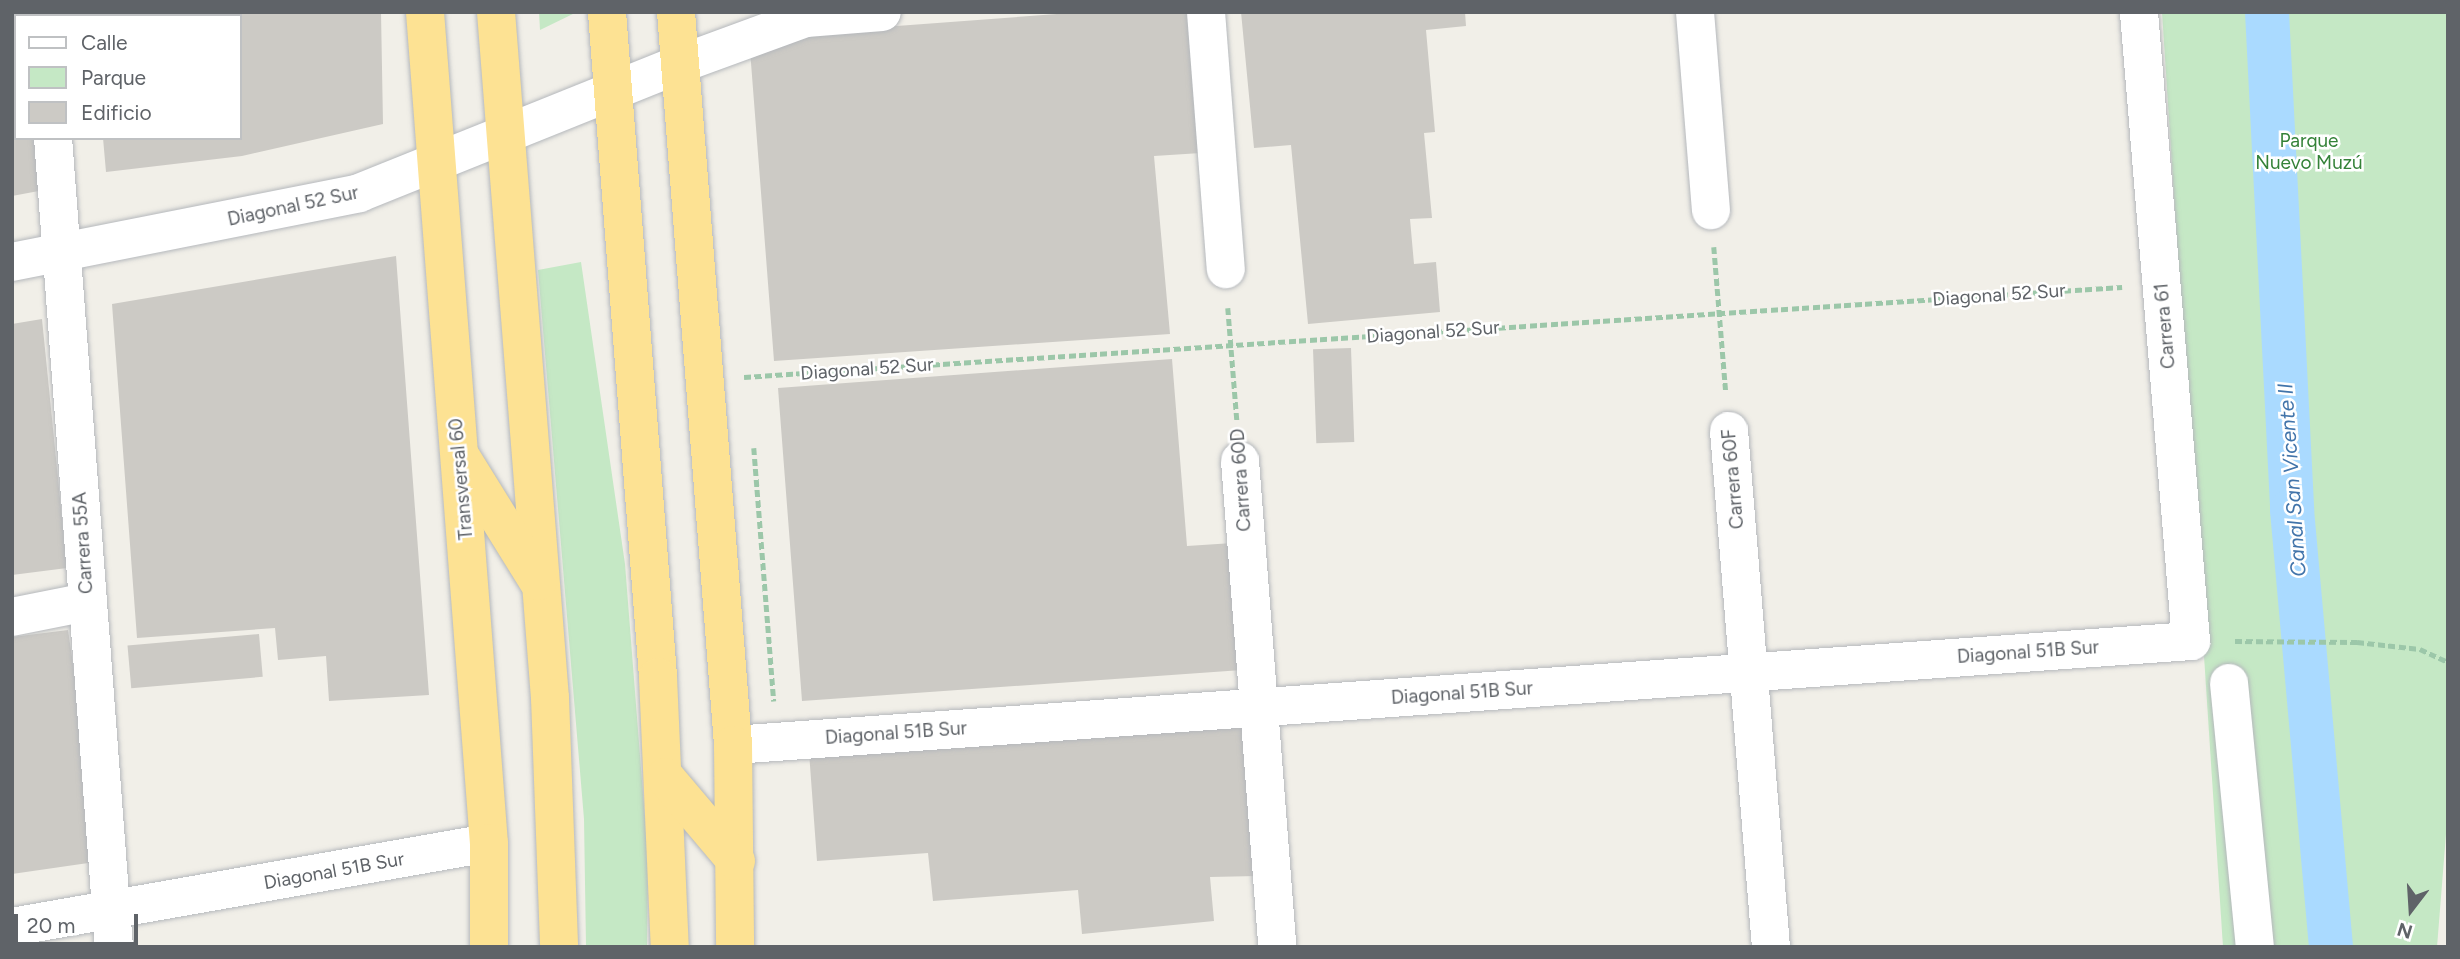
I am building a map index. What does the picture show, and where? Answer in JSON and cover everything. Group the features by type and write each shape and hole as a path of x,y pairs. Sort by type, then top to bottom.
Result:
{"highway":[{"name":"Transversal 60","path":"425,12 489,843 489,947"},
{"path":"495,12 542,587 559,947"},
{"path":"607,12 664,777 670,947"},
{"path":"676,12 733,745 735,947"},
{"path":"458,452 542,587"},
{"path":"664,777 736,861"}],"street":[{"name":"Diagonal 52 Sur","path":"12,262 329,201 436,162 680,64 806,18 881,12"},
{"path":"1206,12 1226,270"},
{"path":"1695,12 1711,209"},
{"name":"Carrera 61","path":"2139,12 2191,641"},
{"name":"Carrera 55A","path":"52,140 114,947"},
{"name":"Carrera 60F","path":"1729,431 1770,947"},
{"name":"Carrera 60D","path":"1240,461 1277,947"},
{"path":"12,617 87,603"},
{"name":"Diagonal 51B Sur","path":"733,745 2191,641"},
{"path":"2229,682 2255,947"},
{"name":"Diagonal 51B Sur","path":"12,927 489,843"}],"path":[{"name":"Carrera 60F","path":"1711,209 1729,431"},
{"name":"Carrera 60D","path":"1226,270 1240,461"},
{"name":"Diagonal 52 Sur","path":"705,380 2161,284"},
{"path":"2288,642 2357,642 2420,649 2448,662"}],"green space":[{"path":"539,12 577,12 540,30"},
{"name":"Parque Nuevo Muzú","path":"2162,12 2448,12 2448,809 2437,947 2223,947"},
{"path":"581,262 625,564 648,858 647,947 586,947 584,819 538,270"}],"building":[{"path":"12,12 16,14 14,14 14,140 35,140 44,190 12,196"},
{"path":"87,12 381,12 383,124 242,156 106,172 103,140 242,140 242,14"},
{"path":"1084,12 1190,12 1201,153 1154,156 1170,334 774,361 749,37"},
{"path":"1241,12 1465,12 1466,26 1426,30 1435,132 1424,133 1432,218 1410,219 1414,264 1436,262 1440,312 1308,324 1291,145 1254,148"},
{"path":"396,256 429,695 329,701 326,656 278,660 275,628 137,638 112,304"},
{"path":"42,319 67,568 12,575 12,324"},
{"path":"1351,348 1354,442 1316,443 1313,349"},
{"path":"1172,359 1187,546 1233,543 1242,670 802,701 778,388"},
{"path":"68,630 102,861 12,874 12,637"},
{"path":"259,634 263,677 131,688 128,646"},
{"path":"1246,723 1257,876 1210,877 1214,921 1082,934 1078,890 933,901 928,853 817,861 809,752"}],"waterway":[{"name":"Canal San Vicente II","path":"2267,12 2292,510 2331,947"}]}
